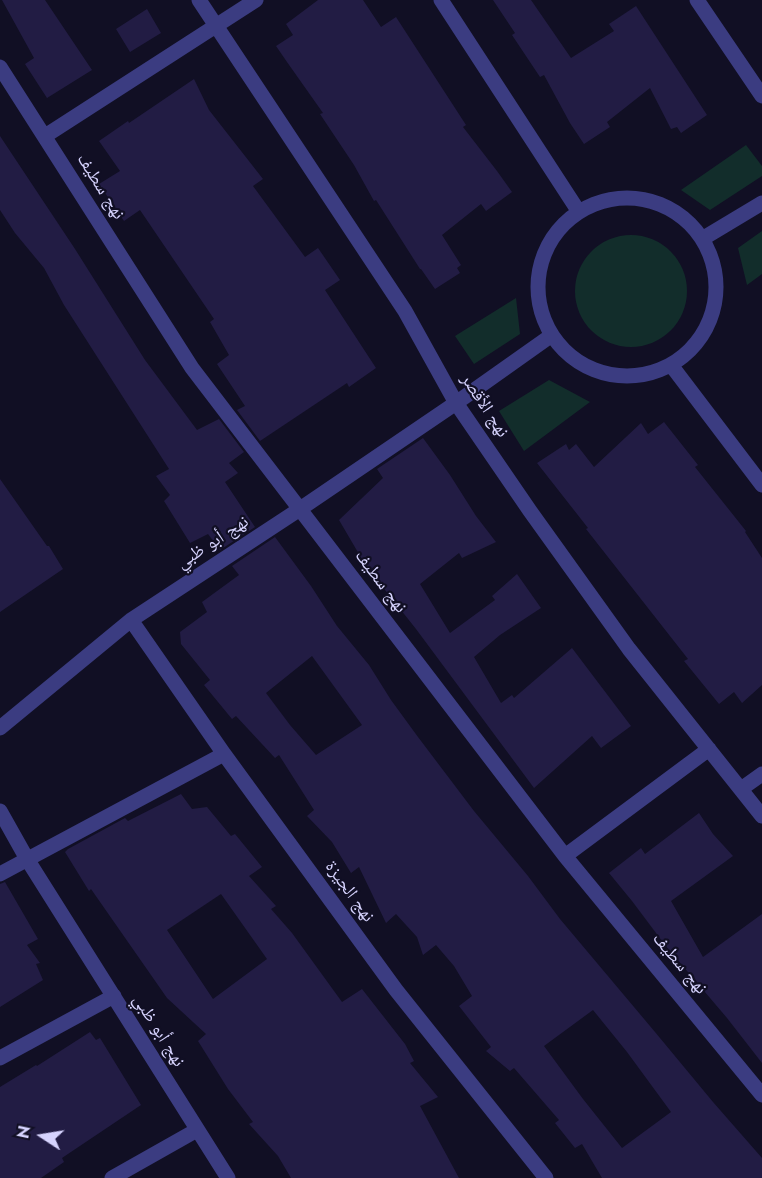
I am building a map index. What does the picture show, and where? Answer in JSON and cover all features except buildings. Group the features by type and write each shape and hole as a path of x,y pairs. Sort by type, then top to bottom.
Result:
{"street":[{"name":"نهج الأقصر","path":"199,0 405,311 456,403 530,511 623,639 762,816"},
{"path":"45,136 256,0"},
{"path":"441,0 579,212"},
{"path":"697,0 762,96"},
{"name":"نهج سطيف","path":"0,67 192,368 565,856 762,1095"},
{"path":"633,198 660,204 684,218 702,239 712,261 717,285 714,309 705,331 690,350 671,365 650,374 627,377 605,374 584,366 566,352 552,335 542,314 538,291 541,268 548,246 562,227 579,212 605,201 633,198"},
{"path":"702,239 762,203"},
{"name":"نهج أبو ظبي","path":"0,728 131,620 300,509 552,335"},
{"path":"671,365 762,484"},
{"name":"نهج الجيزة","path":"131,620 396,990 546,1178"},
{"path":"565,856 709,749"},
{"path":"0,874 225,754"},
{"path":"741,789 762,774"},
{"name":"نهج أبو ظبي","path":"0,811 27,859 228,1178"},
{"path":"0,1058 114,996"},
{"path":"112,1178 197,1130"}],"green space":[{"path":"746,145 762,166 762,176 710,210 681,190"},
{"path":"762,231 762,274 747,285 738,248"},
{"path":"631,235 652,239 671,251 683,270 687,291 683,312 671,331 652,343 631,347 610,343 591,331 579,312 575,291 579,270 591,251 610,239"},
{"path":"516,298 520,334 474,364 455,336"},
{"path":"549,380 590,402 524,451 499,411"}]}
